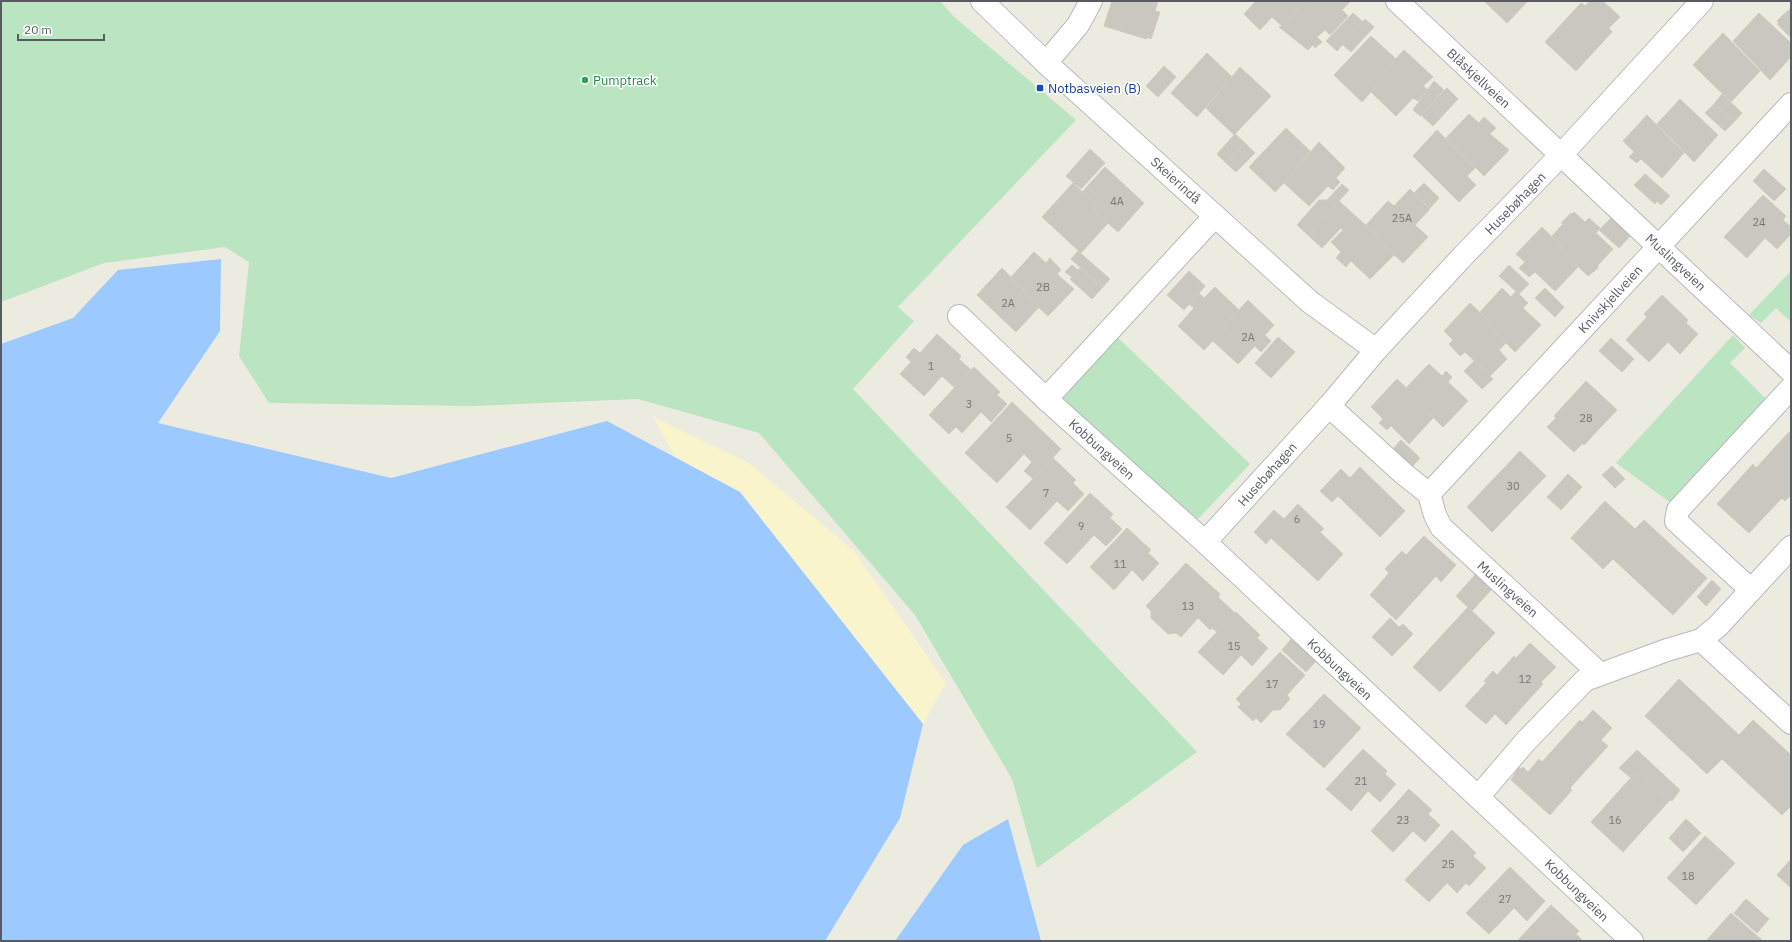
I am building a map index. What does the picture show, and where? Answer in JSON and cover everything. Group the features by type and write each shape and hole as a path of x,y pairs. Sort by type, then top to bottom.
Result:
{"street":[{"name":"Skeierindå","path":"982,1 1046,63 1310,302 1376,350"},
{"path":"1046,63 1078,25 1091,1"},
{"name":"Blåskjellveien","path":"1397,1 1562,154"},
{"name":"Husebøhagen","path":"1205,542 1329,406 1376,350 1562,154 1702,1"},
{"name":"Knivskjellveien","path":"1429,494 1791,104"},
{"name":"Muslingveien","path":"1562,154 1791,371"},
{"path":"1046,399 1216,216"},
{"name":"Kobbungveien","path":"959,316 1046,399 1205,542 1632,941"},
{"path":"1751,590 1676,521 1678,510 1791,388"},
{"path":"1329,406 1404,474 1429,494"},
{"name":"Muslingveien","path":"1429,494 1435,515 1441,527 1600,674"},
{"path":"1478,797 1572,692 1585,680 1667,650 1701,640 1718,626 1791,547"},
{"path":"1701,640 1791,723"}],"green space":[{"path":"1,1 940,1 953,16 1076,120 898,307 914,321 853,389 1197,752 1037,868 1012,779 915,615 759,433 638,399 472,406 269,403 239,356 249,262 225,247 104,263 1,302"},
{"path":"1791,271 1791,322 1776,308 1761,323 1749,315"},
{"path":"1112,332 1250,464 1197,520 1050,398"},
{"path":"1733,335 1745,348 1730,363 1767,400 1671,503 1616,463"}],"sand":[{"path":"653,417 749,463 854,551 946,683 923,724 740,492 675,457"}],"water":[{"path":"221,259 220,331 158,423 391,478 607,421 740,492 923,724 900,818 825,941 1,941 1,344 73,318 118,270"},
{"path":"1008,819 1041,941 895,941 963,845"}],"building":[{"path":"1112,1 1158,1 1155,11 1160,12 1151,39 1147,37 1146,39 1104,26"},
{"path":"1256,1 1305,2 1282,26 1272,17 1260,30 1244,14"},
{"path":"1303,1 1351,1 1342,10 1348,16 1330,35 1325,30 1317,37 1322,42 1315,48 1313,45 1308,50 1279,27 1282,26 1305,2"},
{"path":"1484,1 1528,1 1507,23"},
{"path":"1590,1 1603,1 1620,17 1609,28 1612,32 1576,71 1545,42 1581,3 1585,6"},
{"path":"1791,8 1791,23 1783,15"},
{"path":"1353,13 1363,22 1337,51 1326,41"},
{"path":"1759,13 1791,43 1791,57 1770,80 1733,41"},
{"path":"1783,15 1791,23 1791,38 1777,24 1779,23 1777,21"},
{"path":"1365,19 1374,27 1351,52 1342,44"},
{"path":"1723,33 1760,71 1731,102 1693,65"},
{"path":"1371,36 1396,59 1382,73 1385,76 1362,102 1334,75"},
{"path":"1404,50 1433,77 1423,86 1428,90 1418,101 1413,98 1396,116 1371,92 1385,76 1382,73"},
{"path":"1207,53 1232,77 1197,117 1171,93"},
{"path":"1164,66 1176,77 1158,97 1146,86"},
{"path":"1240,67 1271,96 1234,135 1206,108"},
{"path":"1434,81 1444,90 1420,116 1413,110"},
{"path":"1447,88 1458,99 1433,126 1421,115"},
{"path":"1722,94 1742,113 1734,122 1714,104"},
{"path":"1680,99 1718,135 1694,162 1657,124"},
{"path":"1714,104 1734,122 1725,131 1705,113"},
{"path":"1469,114 1479,123 1484,117 1496,128 1490,134 1509,150 1484,176 1446,138"},
{"path":"1647,115 1684,153 1662,178 1641,159 1637,163 1629,157 1634,152 1623,141"},
{"path":"1286,128 1310,151 1297,167 1298,168 1275,192 1249,167"},
{"path":"1437,130 1475,168 1467,176 1476,185 1459,202 1413,156"},
{"path":"1235,134 1245,143 1226,163 1217,154"},
{"path":"1319,142 1345,168 1336,178 1340,182 1333,190 1328,186 1309,206 1284,183"},
{"path":"1245,143 1255,153 1236,172 1226,163"},
{"path":"1090,149 1105,163 1081,189 1066,176"},
{"path":"1105,167 1144,203 1118,232 1093,210 1097,206 1082,192"},
{"path":"1764,169 1786,189 1774,201 1753,181"},
{"path":"1645,174 1670,196 1661,205 1657,201 1655,204 1634,185"},
{"path":"1073,183 1097,206 1093,210 1108,223 1081,253 1042,217"},
{"path":"1424,183 1439,198 1430,208 1414,193"},
{"path":"1342,184 1349,190 1308,235 1297,225 1319,200 1327,200"},
{"path":"1410,189 1430,209 1415,225 1428,237 1403,263 1379,241 1381,239 1366,225 1388,201 1394,206"},
{"path":"1763,195 1786,216 1783,220 1791,227 1791,234 1777,249 1765,238 1747,258 1724,237"},
{"path":"1339,201 1381,239 1379,241 1394,255 1370,279 1351,261 1346,267 1336,258 1341,252 1331,242 1343,230 1341,228 1322,248 1308,235"},
{"path":"1574,212 1585,222 1589,218 1600,228 1596,233 1613,249 1598,265 1598,268 1588,276 1562,251 1564,249 1551,237 1563,224 1561,223"},
{"path":"1611,218 1630,236 1619,248 1599,230"},
{"path":"1542,227 1564,249 1562,251 1578,267 1555,291 1535,272 1529,277 1519,268 1525,262 1516,254"},
{"path":"1078,251 1110,279 1102,288 1071,259"},
{"path":"1034,252 1046,263 1050,258 1061,270 1057,274 1074,289 1048,316 1024,294 1026,292 1011,277"},
{"path":"1072,265 1078,270 1080,268 1102,288 1092,299 1070,279 1072,277 1065,272"},
{"path":"1509,265 1529,284 1519,294 1499,276"},
{"path":"1002,268 1039,307 1016,332 977,295"},
{"path":"1189,271 1205,286 1184,310 1167,295"},
{"path":"1215,287 1239,310 1225,325 1227,327 1204,350 1178,326 1194,308 1189,304 1199,293 1204,298"},
{"path":"1502,288 1511,297 1516,291 1528,303 1523,308 1541,325 1515,352 1489,326 1492,324 1480,312"},
{"path":"1545,288 1564,307 1555,317 1535,298"},
{"path":"1662,295 1688,320 1686,323 1698,334 1680,354 1668,342 1649,362 1626,340 1647,317 1644,314"},
{"path":"1248,300 1274,325 1265,335 1271,341 1261,352 1255,346 1238,364 1213,341 1227,327 1225,325"},
{"path":"1470,303 1492,324 1489,326 1506,343 1499,350 1507,359 1490,376 1465,352 1460,356 1449,344 1453,340 1444,331"},
{"path":"937,334 961,356 959,359 971,370 955,388 942,376 924,396 900,374 911,362 906,357 914,348 920,353"},
{"path":"1278,337 1295,352 1271,378 1255,363"},
{"path":"1611,338 1634,359 1622,372 1599,351"},
{"path":"1474,361 1493,379 1482,389 1464,371"},
{"path":"1429,364 1442,376 1446,371 1452,377 1448,382 1468,401 1443,427 1417,402 1419,400 1406,388"},
{"path":"974,367 1000,392 997,395 1007,404 991,422 981,412 962,433 956,427 949,434 929,415"},
{"path":"1397,379 1419,400 1417,402 1433,418 1409,444 1391,426 1387,430 1379,423 1383,419 1371,407"},
{"path":"1586,381 1617,410 1584,445 1583,443 1574,452 1547,427 1556,418 1554,416"},
{"path":"1012,402 1061,449 1033,479 1024,471 1032,462 1024,454 997,483 965,453"},
{"path":"1789,432 1791,434 1791,495 1785,501 1782,498 1749,533 1717,504 1753,464 1756,468"},
{"path":"1401,440 1420,458 1410,469 1391,451"},
{"path":"1520,451 1546,476 1492,532 1467,507"},
{"path":"1053,458 1076,480 1073,483 1084,494 1068,511 1057,501 1030,530 1006,507"},
{"path":"1612,466 1625,479 1615,488 1602,475"},
{"path":"1360,467 1405,511 1380,537 1338,496 1332,502 1320,491 1341,469 1350,478"},
{"path":"1568,474 1582,487 1561,510 1547,497"},
{"path":"1090,493 1113,514 1110,518 1122,529 1106,546 1094,535 1067,564 1044,543"},
{"path":"1605,501 1635,529 1644,520 1707,578 1673,615 1613,559 1603,569 1571,538"},
{"path":"1298,504 1324,529 1320,532 1343,554 1318,581 1271,538 1266,544 1254,532 1274,510 1284,519"},
{"path":"1127,528 1151,550 1148,553 1159,563 1143,581 1132,570 1114,590 1090,567"},
{"path":"1424,536 1456,565 1441,582 1436,576 1396,620 1370,595 1389,573 1385,569 1402,551 1406,555"},
{"path":"1186,563 1220,594 1218,597 1235,613 1217,632 1212,628 1210,630 1198,618 1181,637 1176,633 1168,634 1151,618 1151,611 1146,606"},
{"path":"1476,574 1492,589 1472,611 1456,596"},
{"path":"1712,580 1721,589 1706,606 1697,597"},
{"path":"1468,607 1495,633 1440,692 1413,667"},
{"path":"1236,612 1260,635 1257,638 1268,648 1252,666 1241,655 1223,675 1198,652"},
{"path":"1390,618 1399,627 1403,624 1413,634 1392,656 1372,637"},
{"path":"1292,638 1317,660 1306,672 1282,650"},
{"path":"1530,643 1556,667 1541,682 1543,684 1506,725 1495,714 1486,724 1465,706 1486,683 1484,681 1493,671 1497,675 1514,656 1516,658"},
{"path":"1280,652 1305,675 1287,695 1290,699 1280,710 1273,710 1261,723 1256,718 1253,721 1238,707 1241,704 1236,699"},
{"path":"1679,679 1739,735 1753,720 1791,755 1791,806 1782,815 1722,759 1707,774 1645,716"},
{"path":"1324,694 1361,728 1324,768 1286,734"},
{"path":"1593,710 1612,728 1601,740 1608,746 1570,788 1572,790 1550,815 1511,780 1519,767 1521,769 1523,767 1528,772 1539,759 1542,762 1580,720 1582,722"},
{"path":"1363,749 1387,771 1385,774 1396,784 1380,802 1368,791 1351,811 1326,789"},
{"path":"1637,750 1680,790 1672,801 1669,801 1637,771 1631,778 1619,768"},
{"path":"1637,771 1669,801 1623,852 1591,822"},
{"path":"1409,789 1432,810 1428,814 1440,825 1425,842 1413,831 1393,852 1371,831"},
{"path":"1686,819 1701,833 1683,852 1669,838"},
{"path":"1452,830 1476,853 1473,856 1486,868 1469,886 1466,883 1457,893 1447,883 1429,902 1405,880"},
{"path":"1705,836 1735,863 1696,905 1667,878"},
{"path":"1791,859 1791,888 1777,875"},
{"path":"1510,867 1545,901 1527,921 1514,908 1489,934 1466,913"},
{"path":"1746,899 1769,919 1757,933 1734,913"},
{"path":"1551,905 1579,931 1576,934 1583,941 1517,941"},
{"path":"1731,913 1763,941 1706,941"}],"place":[{"name":"Pumptrack","path":"585,80"},
{"name":"Notbasveien (B)","path":"1040,88"}]}
